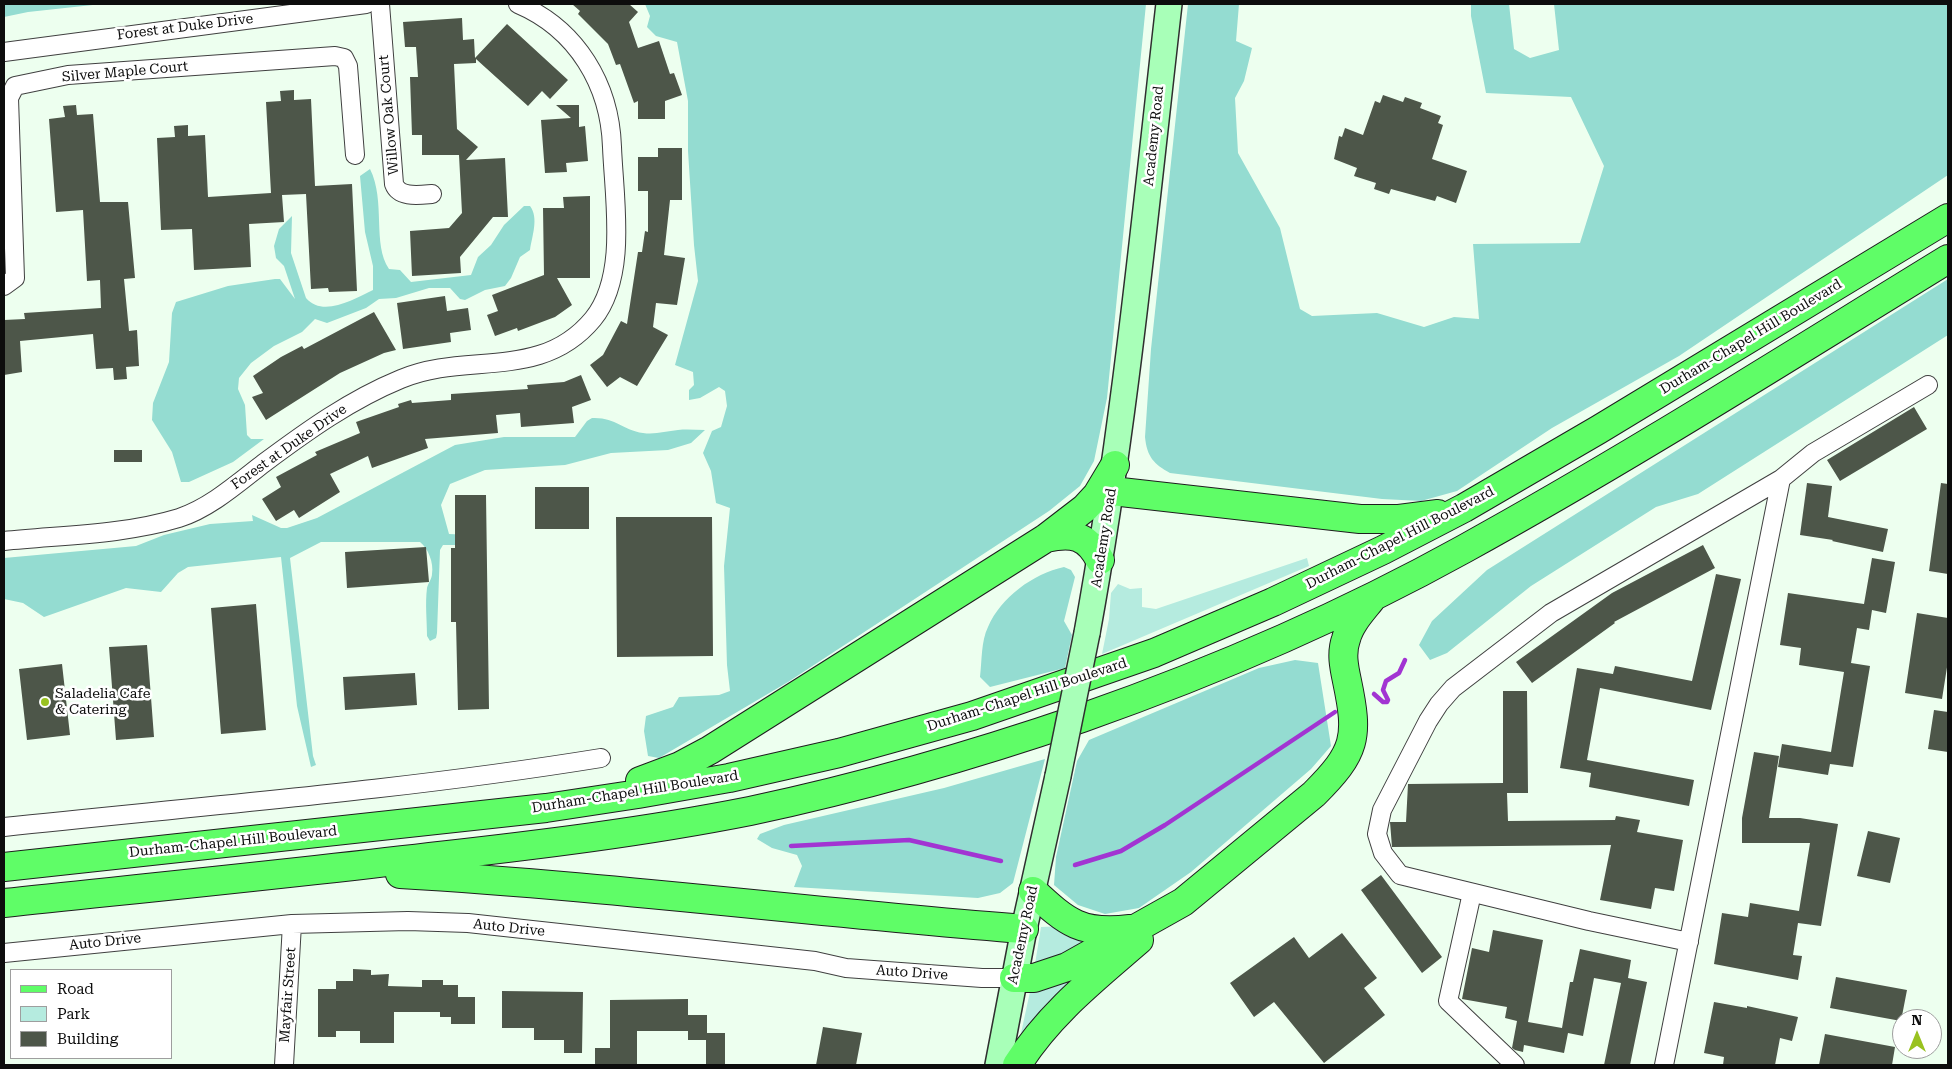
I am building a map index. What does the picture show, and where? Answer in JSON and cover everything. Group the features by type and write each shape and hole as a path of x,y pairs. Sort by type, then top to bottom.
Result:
{"main road":[{"name":"Academy Road","path":"998,1065 1024,929 1087,633 1114,478 1127,382 1170,4"},
{"name":"Durham-Chapel Hill Boulevard","path":"4,867 546,808 729,778 839,753 972,716 1154,653 1290,594 1464,508 1948,218"},
{"path":"4,903 329,869 593,838 673,825 761,808 905,773 1084,717 1271,643 1375,595 1462,550 1558,495 1948,259"},
{"path":"546,808 638,781 680,766 710,750 1046,538 1085,508 1114,478 1360,519 1399,519 1464,508"},
{"path":"1046,538 1068,535 1080,538 1094,548 1100,560"},
{"path":"1018,1065 1034,1039 1065,1005 1183,902 1314,794 1345,760 1353,740 1354,720 1343,664 1344,648 1350,628 1375,595"},
{"path":"329,869 480,878 1024,929"},
{"path":"1033,891 1066,919 1089,930 1136,929"},
{"path":"1014,978 1034,978 1067,966 1183,902"}],"street":[{"name":"Forest at Duke Drive","path":"4,52 366,4"},
{"name":"Willow Oak Court","path":"380,4 394,184 396,189 402,193 432,194"},
{"name":"Forest at Duke Drive","path":"4,541 114,530 180,518 217,498 316,424 363,396 415,374 518,361 541,356 564,346 585,328 602,306 614,271 616,241 612,126 601,86 578,49 550,22 518,4"},
{"name":"Silver Maple Court","path":"4,286 15,278 10,98 15,86 68,75 335,56 344,58 348,66 355,155"},
{"path":"1689,942 1400,875 1383,853 1377,834 1382,810 1439,704 1484,663 1551,612 1781,479 1813,453 1928,385"},
{"path":"1664,1065 1781,479"},
{"path":"4,827 353,790 514,771 601,758"},
{"path":"1472,893 1448,1001 1515,1065"},
{"name":"Auto Drive","path":"4,953 292,924 442,921 815,961 846,968 982,978 1014,978"},
{"name":"Mayfair Street","path":"284,1065 292,924"}],"green space":[{"path":"1307,558 1309,566 1102,654 1109,619 1111,593 1118,584 1130,589 1142,588 1142,607 1156,609"},
{"path":"1066,926 1107,938 1035,964 1041,927"},
{"path":"1095,958 1020,1038 1031,987"}],"shaded area":[{"path":"4,4 102,4 28,12 4,17"},
{"path":"645,4 1146,4 1107,398 1094,461 1080,486 1049,511 788,682 659,758 648,756 644,731 646,716 673,707 679,697 719,695 730,691 727,665 724,566 730,508 716,503 711,471 703,453 712,431 721,427 727,406 725,391 719,387 700,398 689,400 689,390 694,385 693,372 675,365 698,281 688,151 688,101 677,42 656,36 647,27 650,16"},
{"path":"1188,4 1239,4 1236,41 1252,48 1244,81 1235,98 1238,153 1280,228 1300,309 1312,316 1377,313 1424,327 1454,317 1479,319 1473,244 1580,243 1604,166 1571,97 1486,93 1471,16 1471,4 1509,4 1514,49 1530,58 1559,50 1554,4 1948,4 1948,175 1679,356 1552,428 1457,491 1421,501 1382,499 1170,473 1152,459 1145,437 1151,349"},
{"path":"370,169 375,181 379,208 381,247 384,259 389,269 400,270 411,282 471,275 478,257 491,245 504,225 524,206 530,206 534,216 530,250 520,257 511,278 505,286 485,290 465,300 460,299 450,288 429,288 396,298 379,299 366,308 327,323 315,319 302,332 274,346 251,363 239,378 238,389 245,405 247,435 251,439 264,439 233,462 189,482 181,482 172,452 152,420 153,403 169,362 172,313 176,302 228,286 275,279 280,279 295,299 284,266 276,258 274,246 279,229 292,216 291,253 306,298 313,304 330,307 348,302 373,290 373,266 365,232 360,176"},
{"path":"1948,279 1948,335 1698,494 1656,507 1531,586 1447,653 1430,660 1419,645 1432,621 1487,570"},
{"path":"592,418 600,418 647,433 705,430 691,443 668,450 611,453 565,465 485,470 450,484 441,505 449,534 471,535 463,545 443,545 440,550 437,633 436,638 430,641 427,636 426,600 427,588 432,576 432,565 428,552 420,542 321,542 290,558 313,756 316,765 311,767 297,706 281,557 188,567 178,573 161,592 126,588 44,617 23,603 4,599 4,558 136,546 164,535 210,524 253,521 252,515 281,528 287,528 317,518 455,445 504,437 575,437 587,421"},
{"path":"1064,567 1071,570 1075,577 1064,621 1072,635 1065,668 990,687 980,677 984,638 994,616 1019,588 1041,575"},
{"path":"1295,660 1318,663 1331,746 1311,769 1191,872 1139,908 1105,914 1078,905 1054,885 1056,857 1077,761 1089,740 1259,668"},
{"path":"1045,759 1013,883 1000,893 978,898 794,887 802,866 797,855 772,848 757,839 760,834 784,825 944,788"}],"building":[{"path":"572,4 629,4 638,12 629,22 638,48 659,41 670,74 674,73 682,95 665,101 665,119 638,119 638,101 634,103 620,64 616,65 608,44 578,14 580,11"},
{"path":"462,18 463,40 474,39 475,58 507,24 568,80 550,99 542,91 528,106 476,59 476,63 454,64 457,129 478,147 466,160 505,158 508,217 493,217 460,257 461,273 412,276 410,231 449,228 462,213 459,155 422,155 422,135 412,135 410,77 418,77 416,47 405,47 403,22"},
{"path":"294,90 294,100 311,99 315,186 352,184 357,291 329,292 328,288 311,289 306,194 282,195 284,222 249,224 251,267 194,270 192,229 161,230 157,138 175,137 174,126 188,125 188,136 205,135 208,197 271,193 266,102 281,101 280,91"},
{"path":"1383,95 1403,102 1405,97 1422,103 1420,108 1441,116 1438,123 1443,125 1432,159 1467,171 1456,203 1437,196 1435,201 1391,189 1389,194 1374,189 1376,183 1354,176 1357,168 1334,159 1339,136 1342,137 1345,128 1363,135 1375,101 1380,103"},
{"path":"76,105 77,115 93,114 100,202 128,202 135,278 124,279 129,331 137,330 139,366 126,367 127,379 114,380 113,368 96,369 93,334 20,341 22,372 4,375 4,320 25,319 24,313 101,308 100,280 87,281 83,210 56,212 49,119 65,117 63,106"},
{"path":"556,105 579,105 579,127 585,126 588,161 566,163 567,172 545,173 541,120 571,118"},
{"path":"658,148 682,148 682,200 670,200 664,255 685,258 677,305 656,303 653,327 668,335 637,386 620,377 607,387 590,365 603,355 621,321 627,324 638,252 642,252 645,231 648,232 648,191 638,191 638,157 658,157"},
{"path":"590,196 590,278 557,278 572,305 555,317 518,331 517,328 495,336 487,315 498,311 492,295 544,275 543,208 564,208 563,197"},
{"path":"445,296 447,311 468,308 471,330 450,333 451,342 403,349 397,303"},
{"path":"374,312 396,350 384,353 340,373 266,420 252,397 263,393 253,376 281,357 302,346 304,349"},
{"path":"581,375 591,400 572,407 574,423 521,427 520,413 496,415 498,433 425,439 428,448 372,468 368,456 330,474 340,492 299,518 294,510 276,521 262,499 281,487 276,477 317,455 315,452 360,433 356,422 399,407 398,404 411,400 412,403 451,400 451,394 528,389 527,385 564,382"},
{"path":"1914,407 1927,429 1840,481 1827,460"},
{"path":"114,450 142,450 142,462 114,462"},
{"path":"1807,483 1832,486 1828,517 1888,529 1883,552 1833,540 1800,535"},
{"path":"1941,483 1948,484 1948,574 1929,571"},
{"path":"535,487 589,487 589,529 535,529"},
{"path":"455,495 486,495 489,709 458,710 456,622 451,622 451,548 455,548"},
{"path":"616,517 712,517 713,656 617,657"},
{"path":"1703,545 1715,568 1614,622 1532,683 1516,662 1612,593"},
{"path":"426,547 429,582 347,588 345,552"},
{"path":"1872,558 1895,562 1886,613 1872,610 1869,630 1857,628 1851,663 1870,666 1853,767 1830,764 1828,775 1778,767 1782,744 1831,752 1844,672 1799,665 1801,648 1780,645 1788,593 1864,604"},
{"path":"1716,574 1741,579 1711,710 1600,688 1587,760 1694,780 1689,806 1589,787 1591,773 1560,768 1577,668 1613,674 1615,666 1692,681"},
{"path":"256,604 266,730 221,734 211,608"},
{"path":"1917,613 1948,618 1948,661 1942,699 1905,693"},
{"path":"147,645 154,737 116,740 109,647"},
{"name":"Saladelia Cafe & Catering","path":"62,664 70,735 27,740 19,669"},
{"path":"415,673 417,705 345,710 343,677"},
{"path":"1503,691 1527,691 1528,793 1507,793 1508,821 1615,820 1616,816 1640,820 1637,832 1683,840 1674,891 1655,888 1651,909 1600,900 1611,845 1392,847 1390,822 1406,822 1408,784 1503,783"},
{"path":"1934,710 1948,712 1948,752 1928,749"},
{"path":"1754,752 1779,756 1769,818 1800,818 1838,824 1821,926 1798,923 1793,955 1802,956 1798,980 1714,964 1722,913 1748,917 1750,903 1799,911 1810,843 1742,843 1742,818"},
{"path":"1868,831 1900,838 1890,883 1857,876"},
{"path":"1381,875 1442,957 1422,973 1361,890"},
{"path":"1493,930 1543,940 1528,1022 1562,1028 1570,982 1573,982 1580,949 1631,960 1628,978 1647,982 1630,1065 1604,1065 1621,983 1594,978 1583,1036 1568,1033 1564,1053 1524,1045 1523,1052 1515,1050 1512,1048 1517,1021 1505,1018 1507,1007 1462,999 1472,948 1489,952"},
{"path":"1342,933 1377,978 1364,988 1385,1015 1324,1063 1274,1002 1254,1017 1230,983 1294,937 1309,958"},
{"path":"353,969 371,970 371,975 389,974 388,986 422,987 422,980 443,980 443,985 458,985 458,997 475,997 475,1024 451,1024 451,1017 440,1017 440,1012 394,1012 394,1043 360,1043 360,1031 336,1031 336,1037 318,1037 318,989 336,989 336,981 353,981"},
{"path":"1836,977 1907,990 1903,1009 1892,1009 1892,1019 1830,1008"},
{"path":"502,991 583,992 582,1053 564,1053 564,1040 534,1040 534,1028 502,1028"},
{"path":"688,999 688,1015 707,1015 707,1033 725,1033 725,1065 706,1065 706,1040 688,1040 688,1031 637,1031 637,1065 595,1065 595,1048 610,1048 610,1000"},
{"path":"1714,1002 1747,1008 1747,1006 1798,1017 1792,1041 1780,1038 1775,1065 1723,1065 1724,1057 1704,1053"},
{"path":"823,1027 862,1033 856,1065 816,1065"},
{"path":"1825,1034 1892,1046 1892,1065 1819,1065"}],"waterway":[{"path":"1374,694 1383,702 1387,702 1388,700 1383,690 1386,681 1399,673 1405,660"},
{"path":"1075,865 1121,851 1165,825 1335,712"},
{"path":"791,846 909,840 1001,861"}],"place":[{"name":"Saladelia Cafe & Catering","path":"45,702"}]}
